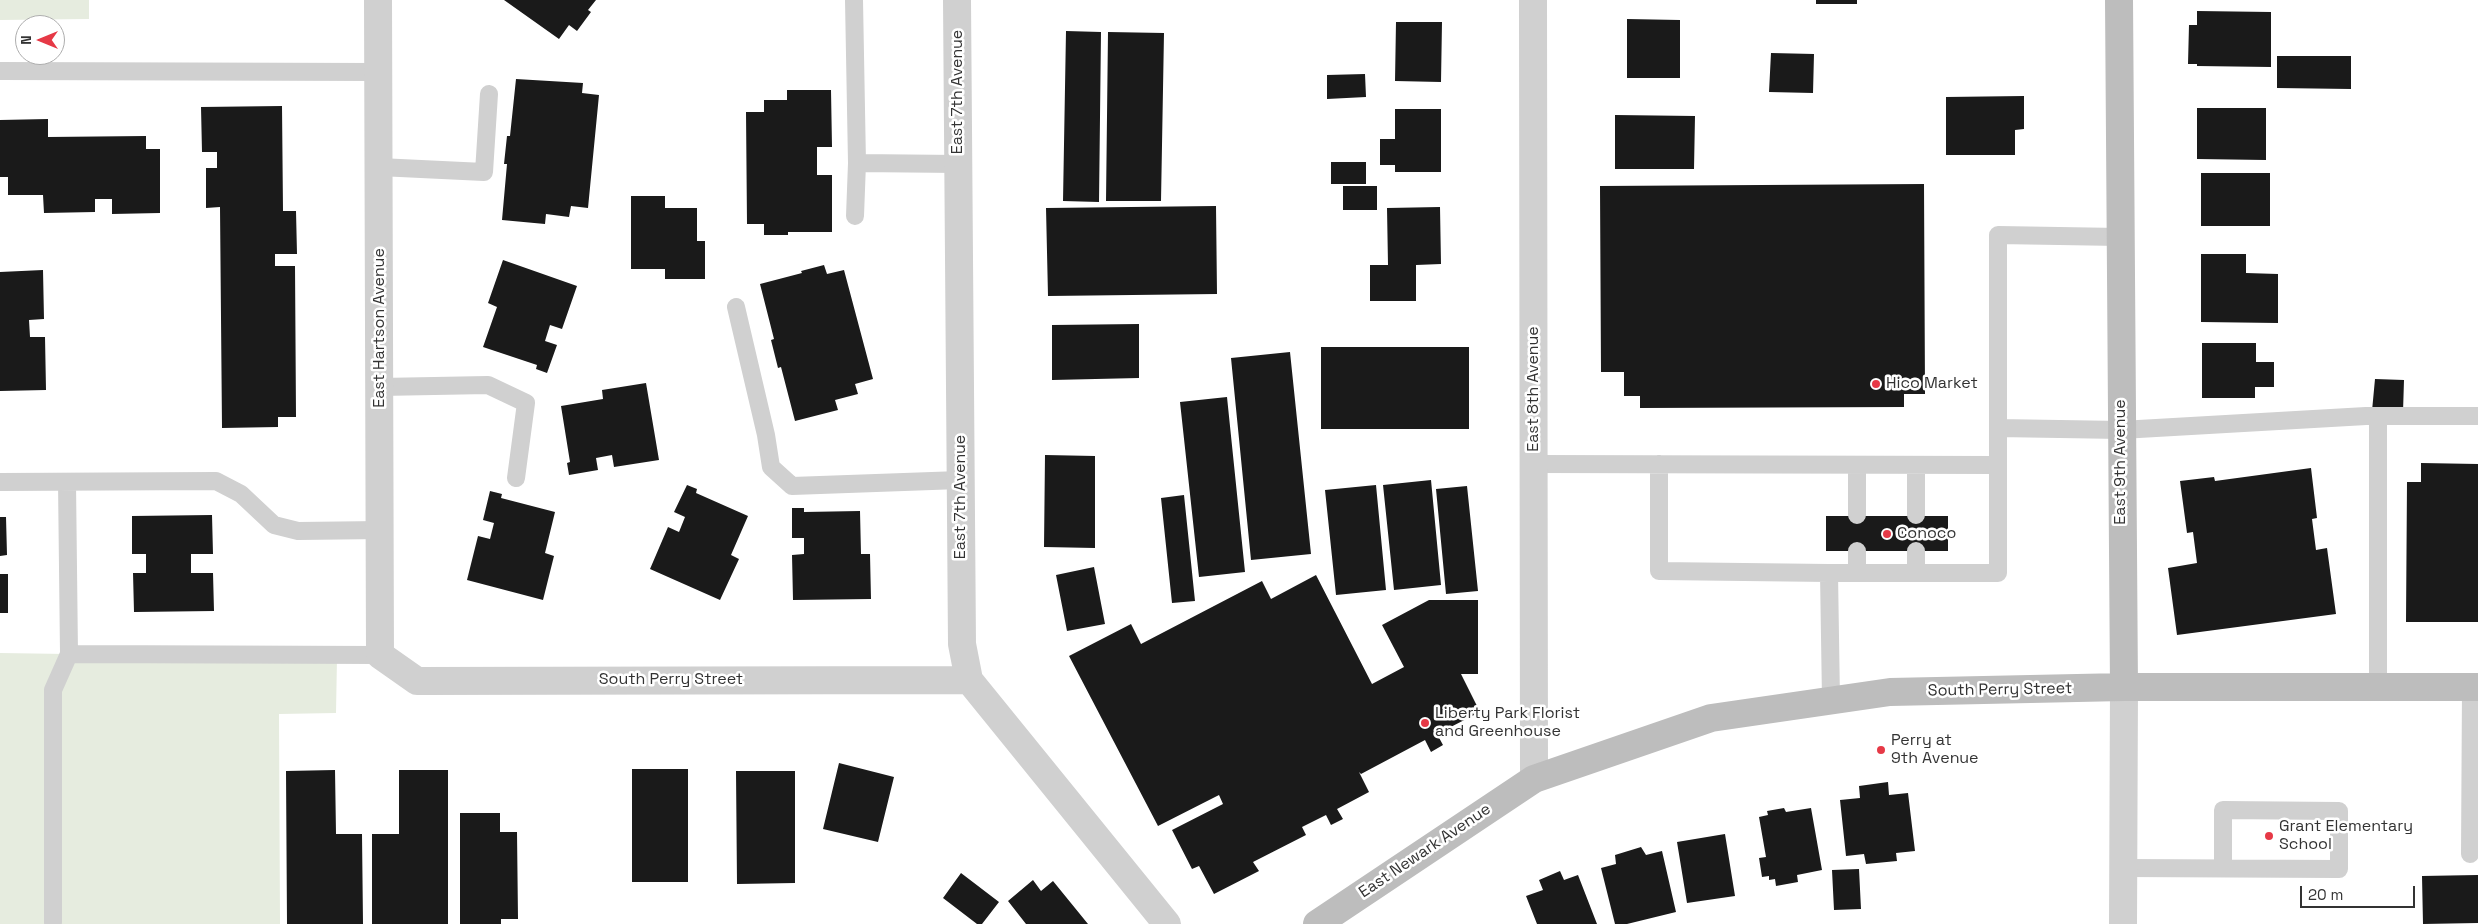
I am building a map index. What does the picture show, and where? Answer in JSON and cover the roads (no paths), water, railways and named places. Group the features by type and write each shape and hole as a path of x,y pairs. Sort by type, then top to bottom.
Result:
{"main road":[{"name":"East 9th Avenue","path":"2119,0 2124,687"},
{"name":"South Perry Street","path":"1534,779 1711,718 1890,692 2124,687 2474,687"},
{"name":"East Newark Avenue","path":"1317,924 1534,779"}],"street":[{"name":"East Hartson Avenue","path":"378,0 380,655"},
{"name":"East 7th Avenue","path":"957,0 962,644 969,680 1167,924"},
{"name":"East 8th Avenue","path":"1533,0 1534,779"},
{"name":"South Perry Street","path":"380,655 417,680 969,680"},
{"name":"East 9th Avenue","path":"2123,924 2124,687"}],"lane":[{"path":"854,0 857,163 855,216"},
{"path":"0,71 378,72"},
{"path":"379,167 484,172 489,94"},
{"path":"857,163 958,164"},
{"path":"1659,464 1659,571 1998,573 1998,235 2120,237"},
{"path":"736,306 766,435 771,467 792,486 960,480"},
{"path":"380,387 488,385 526,403 516,478"},
{"path":"1998,428 2121,430 2378,416 2478,416"},
{"path":"2378,416 2378,687"},
{"path":"1534,464 1998,465"},
{"path":"1857,465 1857,515"},
{"path":"1916,465 1916,515"},
{"path":"0,482 216,481 241,494 274,525 298,531 381,530"},
{"path":"53,922 53,690 69,654 67,482"},
{"path":"1857,551 1857,573"},
{"path":"1916,551 1916,573"},
{"path":"1829,573 1831,700"},
{"path":"69,654 380,655"},
{"path":"2470,854 2474,687"},
{"path":"2123,868 2339,869 2339,810 2223,810 2223,868"}],"place":[{"name":"Hico Market","path":"1876,384"},
{"name":"Conoco","path":"1887,534"},
{"name":"Liberty Park Florist and Greenhouse","path":"1425,723"},
{"name":"Perry at 9th Avenue","path":"1881,750"},
{"name":"Grant Elementary School","path":"2269,836"}]}
